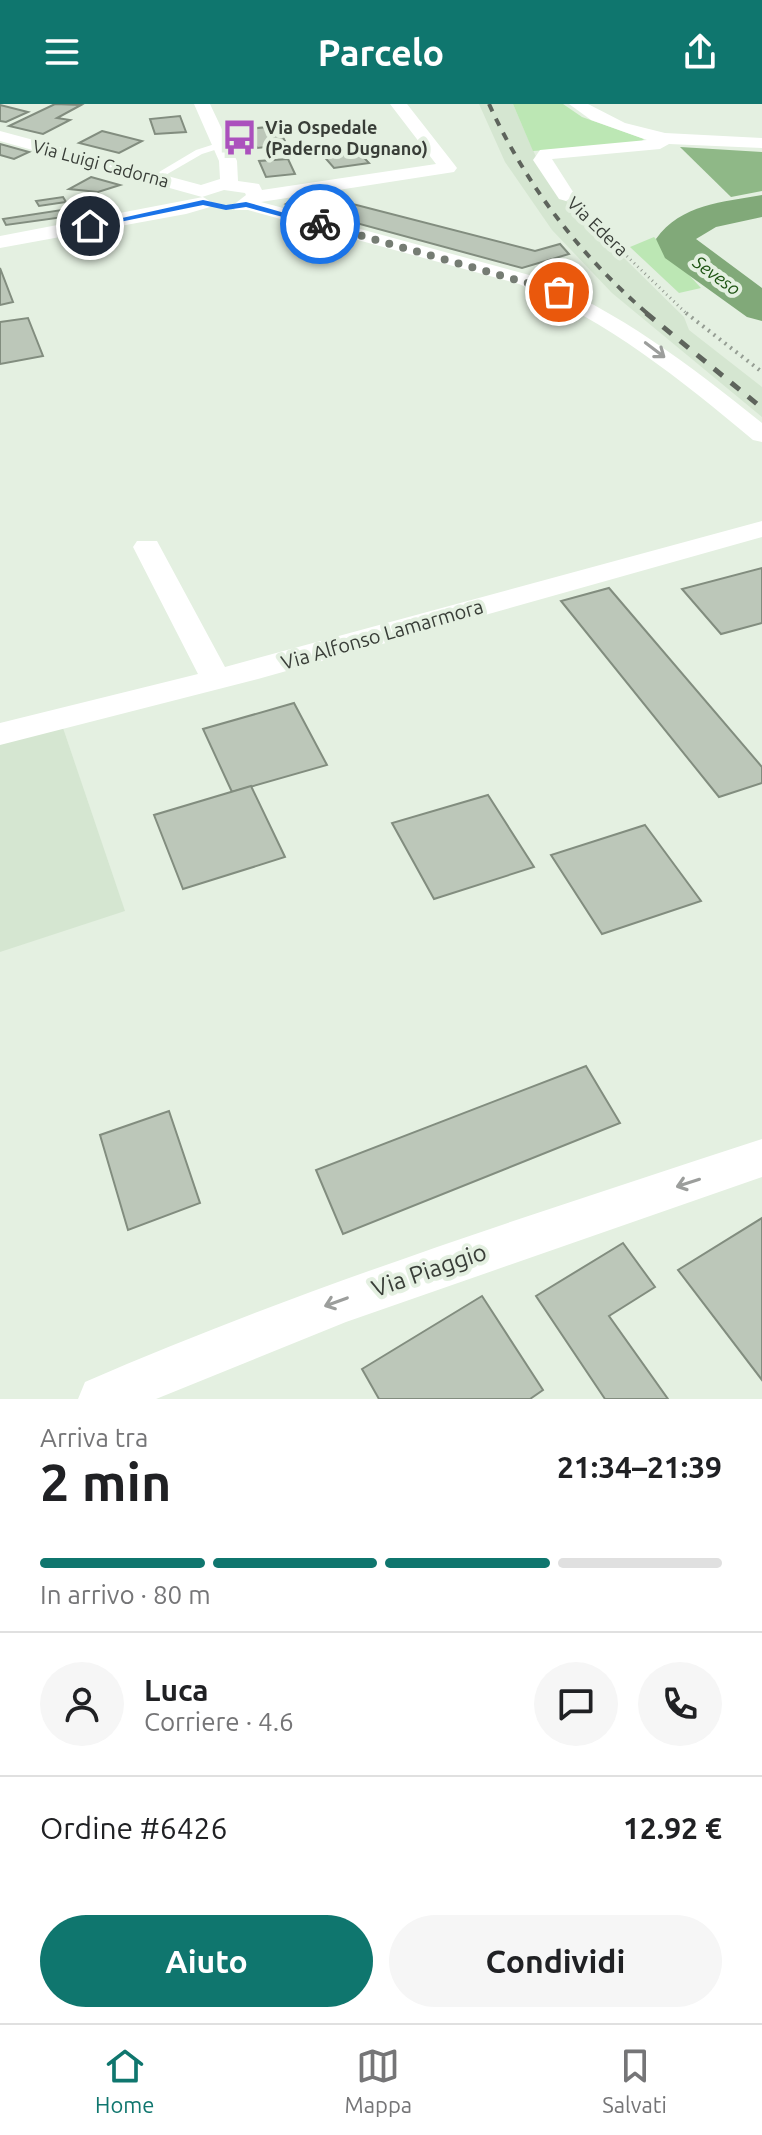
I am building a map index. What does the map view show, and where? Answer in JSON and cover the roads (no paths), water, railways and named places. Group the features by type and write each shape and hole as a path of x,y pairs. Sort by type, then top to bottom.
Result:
{"street":[{"path":"202,104 228,161 229,183"},
{"path":"203,197 226,207 448,168 398,104"},
{"name":"Via Edera","path":"577,104 606,120 669,138 762,143"},
{"name":"Via Luigi Cadorna","path":"0,136 154,178 203,197"},
{"name":"Via Edera","path":"566,195 544,165 542,160 546,154 660,144 669,138"},
{"path":"0,242 179,210 229,183 252,188 252,200"},
{"path":"252,200 559,292 655,349 762,435"},
{"name":"Via Alfonso Lamarmora","path":"0,734 216,679 762,529"},
{"path":"147,547 216,679"},
{"name":"Via Piaggio","path":"102,1399 236,1340 353,1296 762,1158"}],"lane":[{"path":"154,178 199,152 221,145"}],"waterway":[{"name":"Seveso","path":"762,206 702,219 691,224 676,239 679,249 762,308"}],"railway":[{"path":"489,104 520,164 557,218 600,268 649,315"},
{"path":"646,313 762,408"}],"place":[{"name":"Via Ospedale (Paderno Dugnano)","path":"239,137"}]}
